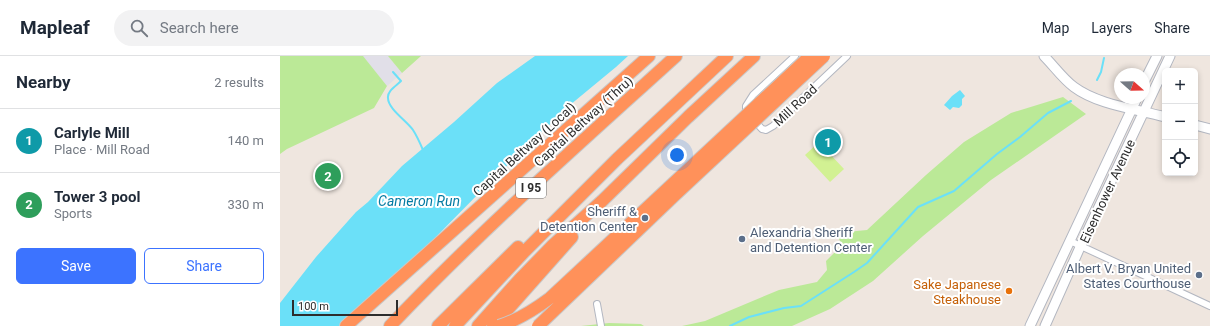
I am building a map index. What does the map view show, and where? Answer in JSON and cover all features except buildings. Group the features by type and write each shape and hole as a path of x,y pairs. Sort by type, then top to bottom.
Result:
{"highway":[{"name":"Capital Beltway (Local)","path":"346,326 649,56"},
{"name":"Capital Beltway (Thru)","path":"390,326 467,248 676,56"},
{"path":"438,326 530,235 617,159 727,56"},
{"path":"478,326 553,245 602,201 688,117 754,56"},
{"path":"499,326 528,314 550,298 810,56"},
{"path":"538,326 824,56"},
{"path":"455,326 525,252 617,159"},
{"path":"493,326 602,201"}],"main road":[{"path":"1044,56 1070,83 1080,91 1095,98 1162,116"},
{"path":"1150,69 1156,56"},
{"name":"Eisenhower Avenue","path":"1045,326 1170,56"},
{"name":"Eisenhower Avenue","path":"1030,326 1134,104"},
{"path":"1198,126 1210,129"}],"street":[{"name":"Mill Road","path":"796,56 753,95 746,106 746,112 762,129 766,130 773,126 847,56"},
{"path":"1070,241 1210,306"},
{"path":"597,304 601,326"}],"shaded area":[{"path":"362,56 388,56 402,73 387,86"}],"green space":[{"path":"280,56 363,56 387,86 374,108 287,149 280,154"},
{"path":"388,56 421,56 402,73"},
{"path":"1063,97 1086,114 991,180 923,236 873,281 830,309 792,326 682,326 705,321 779,290 817,282 827,270 826,261 842,245 836,233 867,230 964,142 1011,113"},
{"path":"831,131 840,141 828,152 844,169 830,182 805,155"},
{"path":"609,323 641,324 644,326 581,326"}],"water":[{"name":"Cameron Run","path":"535,56 628,56 570,105 492,180 350,326 280,326 280,303 316,257 356,212 368,202 402,166 497,83"},
{"path":"960,90 965,96 962,99 962,105 959,108 953,107 950,110 944,105"},
{"path":"329,171 340,185 335,189 330,184 324,189 317,181"}],"waterway":[{"path":"1097,80 1101,72 1104,58"},
{"path":"393,72 401,81 389,93 389,102 394,111 413,130 423,150"},
{"path":"730,326 749,317 784,308 801,306 854,272 867,263 918,207 954,191 1048,113 1071,101"}],"place":[{"name":"Carlyle Mill","path":"828,142"},
{"name":"Tower 3 pool","path":"328,176"},
{"name":"Sheriff & Detention Center","path":"645,218"},
{"name":"Alexandria Sheriff and Detention Center","path":"742,239"},
{"name":"Albert V. Bryan United States Courthouse","path":"1199,275"},
{"name":"Sake Japanese Steakhouse","path":"1009,291"}]}
